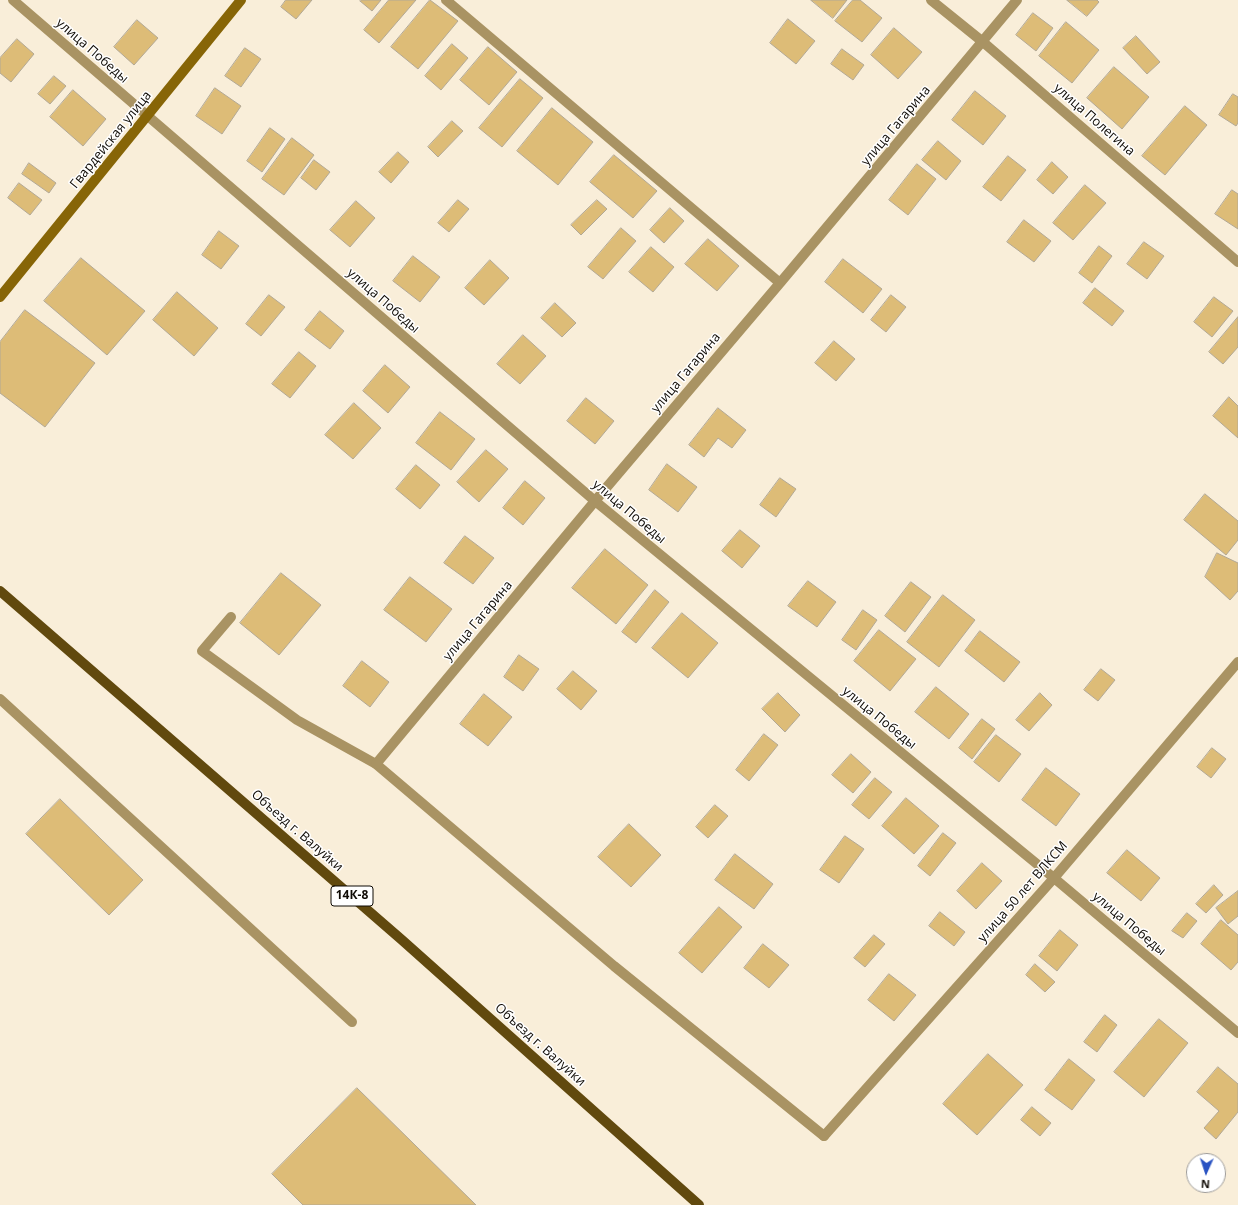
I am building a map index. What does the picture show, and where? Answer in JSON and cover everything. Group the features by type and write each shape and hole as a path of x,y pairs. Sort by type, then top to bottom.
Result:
{"main road":[{"name":"Объезд г. Валуйки","path":"0,591 402,940 699,1205"}],"street":[{"name":"улица Победы","path":"13,0 595,500 1054,878 1238,1033"},
{"name":"Гвардейская улица","path":"0,297 241,0"},
{"path":"446,0 780,283"},
{"name":"улица Полегина","path":"931,0 983,42 1238,262"},
{"name":"улица Гагарина","path":"376,764 595,500 780,283 1017,0"},
{"path":"231,617 202,651 297,720 376,764"},
{"name":"улица 50 лет ВЛКСМ","path":"376,764 614,966 824,1136 1054,878 1238,662"},
{"path":"0,699 352,1022"}],"building":[{"path":"286,0 312,0 296,19 281,7"},
{"path":"381,0 372,11 360,1"},
{"path":"389,0 416,0 379,43 364,30"},
{"path":"430,0 458,21 418,69 391,47"},
{"path":"811,0 847,0 833,18"},
{"path":"853,0 860,0 882,18 862,42 835,21"},
{"path":"1067,0 1097,0 1099,2 1087,16"},
{"path":"1033,13 1053,28 1036,51 1016,35"},
{"path":"788,19 815,41 796,64 770,43"},
{"path":"137,20 158,38 134,65 114,47"},
{"path":"1066,22 1099,50 1072,83 1039,56"},
{"path":"894,28 922,52 898,79 871,55"},
{"path":"1136,36 1160,62 1147,74 1123,48"},
{"path":"17,39 34,54 11,82 0,73 0,58"},
{"path":"452,44 468,58 441,90 425,76"},
{"path":"488,47 517,72 489,105 460,80"},
{"path":"245,48 261,59 241,87 225,76"},
{"path":"842,49 864,65 853,80 831,64"},
{"path":"1114,67 1149,97 1122,129 1087,98"},
{"path":"54,76 66,86 50,104 38,94"},
{"path":"520,79 543,98 502,147 479,128"},
{"path":"215,88 241,106 222,134 196,116"},
{"path":"73,90 106,119 83,146 50,117"},
{"path":"975,91 1006,116 983,145 952,120"},
{"path":"1233,94 1238,97 1238,123 1236,126 1219,115"},
{"path":"1185,106 1207,125 1165,175 1142,156"},
{"path":"552,108 593,142 558,185 517,151"},
{"path":"452,121 463,131 438,157 428,147"},
{"path":"270,128 285,139 262,172 247,161"},
{"path":"292,138 314,155 284,195 262,179"},
{"path":"938,141 961,161 946,180 922,160"},
{"path":"398,152 409,162 391,183 379,172"},
{"path":"614,155 657,191 633,218 590,182"},
{"path":"1008,156 1026,170 1001,201 983,187"},
{"path":"314,160 330,172 316,190 301,178"},
{"path":"1052,162 1068,177 1053,194 1037,180"},
{"path":"29,163 56,183 49,193 22,174"},
{"path":"917,164 936,179 908,215 889,200"},
{"path":"19,183 42,200 30,215 8,198"},
{"path":"1085,185 1106,203 1073,240 1053,223"},
{"path":"1232,190 1238,194 1238,229 1215,214"},
{"path":"458,200 469,209 449,232 438,223"},
{"path":"597,200 607,209 581,235 571,225"},
{"path":"356,201 375,218 350,247 330,230"},
{"path":"670,208 684,221 664,243 650,230"},
{"path":"1024,220 1051,241 1034,262 1007,242"},
{"path":"621,228 636,241 603,279 588,267"},
{"path":"219,231 239,246 221,269 202,255"},
{"path":"708,239 739,266 717,291 685,264"},
{"path":"1144,242 1164,256 1147,279 1127,264"},
{"path":"1099,246 1112,256 1092,283 1079,273"},
{"path":"651,247 674,267 653,292 629,272"},
{"path":"413,256 440,277 420,302 393,281"},
{"path":"81,258 145,311 107,355 44,301"},
{"path":"843,259 882,289 863,313 825,282"},
{"path":"490,260 509,278 484,305 465,288"},
{"path":"1095,288 1124,311 1112,326 1083,303"},
{"path":"177,292 218,328 194,356 153,320"},
{"path":"269,295 285,307 261,336 246,324"},
{"path":"891,295 906,307 886,332 871,320"},
{"path":"1214,297 1233,311 1212,337 1194,322"},
{"path":"555,303 576,323 562,337 541,318"},
{"path":"25,310 95,363 45,427 0,393 0,342"},
{"path":"320,311 344,331 330,349 305,330"},
{"path":"1238,317 1238,347 1223,364 1209,352"},
{"path":"523,335 546,356 520,384 497,364"},
{"path":"834,341 855,359 836,381 815,363"},
{"path":"299,352 316,366 290,398 272,384"},
{"path":"385,365 410,387 388,413 363,391"},
{"path":"1229,397 1238,406 1238,438 1213,416"},
{"path":"586,398 614,421 595,444 567,421"},
{"path":"354,403 381,428 353,459 325,435"},
{"path":"718,408 746,430 732,448 718,438 704,457 689,445"},
{"path":"440,412 475,439 451,470 416,443"},
{"path":"486,450 508,469 479,502 457,482"},
{"path":"667,464 697,487 678,512 649,490"},
{"path":"416,465 440,485 420,509 396,489"},
{"path":"780,478 796,489 776,517 760,505"},
{"path":"525,481 545,498 523,525 503,508"},
{"path":"1205,494 1238,521 1238,540 1226,555 1184,520"},
{"path":"740,530 760,546 742,568 722,551"},
{"path":"465,536 494,558 473,584 444,563"},
{"path":"605,549 648,585 616,624 572,588"},
{"path":"1217,553 1238,563 1238,591 1230,600 1205,577"},
{"path":"281,573 321,605 279,655 240,623"},
{"path":"410,577 452,609 426,642 384,610"},
{"path":"808,581 836,602 817,627 788,606"},
{"path":"911,582 931,597 905,632 885,616"},
{"path":"655,590 669,602 636,643 622,632"},
{"path":"943,595 975,620 939,667 907,642"},
{"path":"863,610 877,620 856,650 842,640"},
{"path":"682,613 718,643 688,678 652,648"},
{"path":"879,630 916,659 890,691 854,661"},
{"path":"980,631 1020,662 1004,682 965,651"},
{"path":"519,655 539,669 523,691 504,677"},
{"path":"362,661 389,682 370,707 343,686"},
{"path":"1101,669 1115,680 1098,701 1084,690"},
{"path":"573,671 597,691 581,710 557,689"},
{"path":"936,687 969,714 949,739 915,712"},
{"path":"778,693 800,715 785,732 762,709"},
{"path":"1040,693 1052,705 1029,731 1016,720"},
{"path":"484,694 512,717 488,746 460,724"},
{"path":"982,719 995,729 972,759 959,748"},
{"path":"764,734 778,745 749,781 736,770"},
{"path":"996,735 1021,754 999,782 974,762"},
{"path":"1212,748 1226,759 1211,778 1197,767"},
{"path":"851,754 871,772 853,793 832,775"},
{"path":"1046,768 1080,794 1056,826 1022,800"},
{"path":"875,778 892,792 869,819 852,805"},
{"path":"906,798 939,826 914,854 882,826"},
{"path":"60,799 143,880 109,915 26,834"},
{"path":"715,805 728,816 708,838 696,827"},
{"path":"629,824 661,855 631,887 598,857"},
{"path":"943,833 956,843 930,876 918,866"},
{"path":"845,836 864,849 839,883 820,870"},
{"path":"1127,850 1160,878 1141,901 1107,873"},
{"path":"735,854 773,884 754,909 715,880"},
{"path":"982,863 1002,881 976,909 957,891"},
{"path":"1214,885 1223,895 1206,913 1196,904"},
{"path":"1238,891 1238,916 1228,924 1216,908"},
{"path":"719,907 742,927 702,973 679,953"},
{"path":"940,912 965,932 954,946 929,926"},
{"path":"1187,913 1197,921 1183,938 1172,931"},
{"path":"1221,920 1238,935 1238,962 1231,970 1201,944"},
{"path":"1060,930 1078,945 1057,971 1039,956"},
{"path":"874,935 885,944 865,967 854,958"},
{"path":"763,944 789,965 769,988 744,968"},
{"path":"1035,964 1055,982 1045,992 1026,975"},
{"path":"889,974 916,995 894,1021 868,1000"},
{"path":"1105,1015 1117,1025 1097,1052 1084,1042"},
{"path":"1159,1019 1188,1043 1144,1097 1114,1072"},
{"path":"988,1054 1023,1085 977,1135 943,1104"},
{"path":"1069,1059 1095,1080 1072,1110 1045,1090"},
{"path":"1218,1067 1238,1084 1238,1112 1216,1139 1204,1128 1219,1111 1197,1092"},
{"path":"357,1088 476,1205 303,1205 272,1174"},
{"path":"1032,1107 1051,1123 1040,1136 1021,1120"}]}
